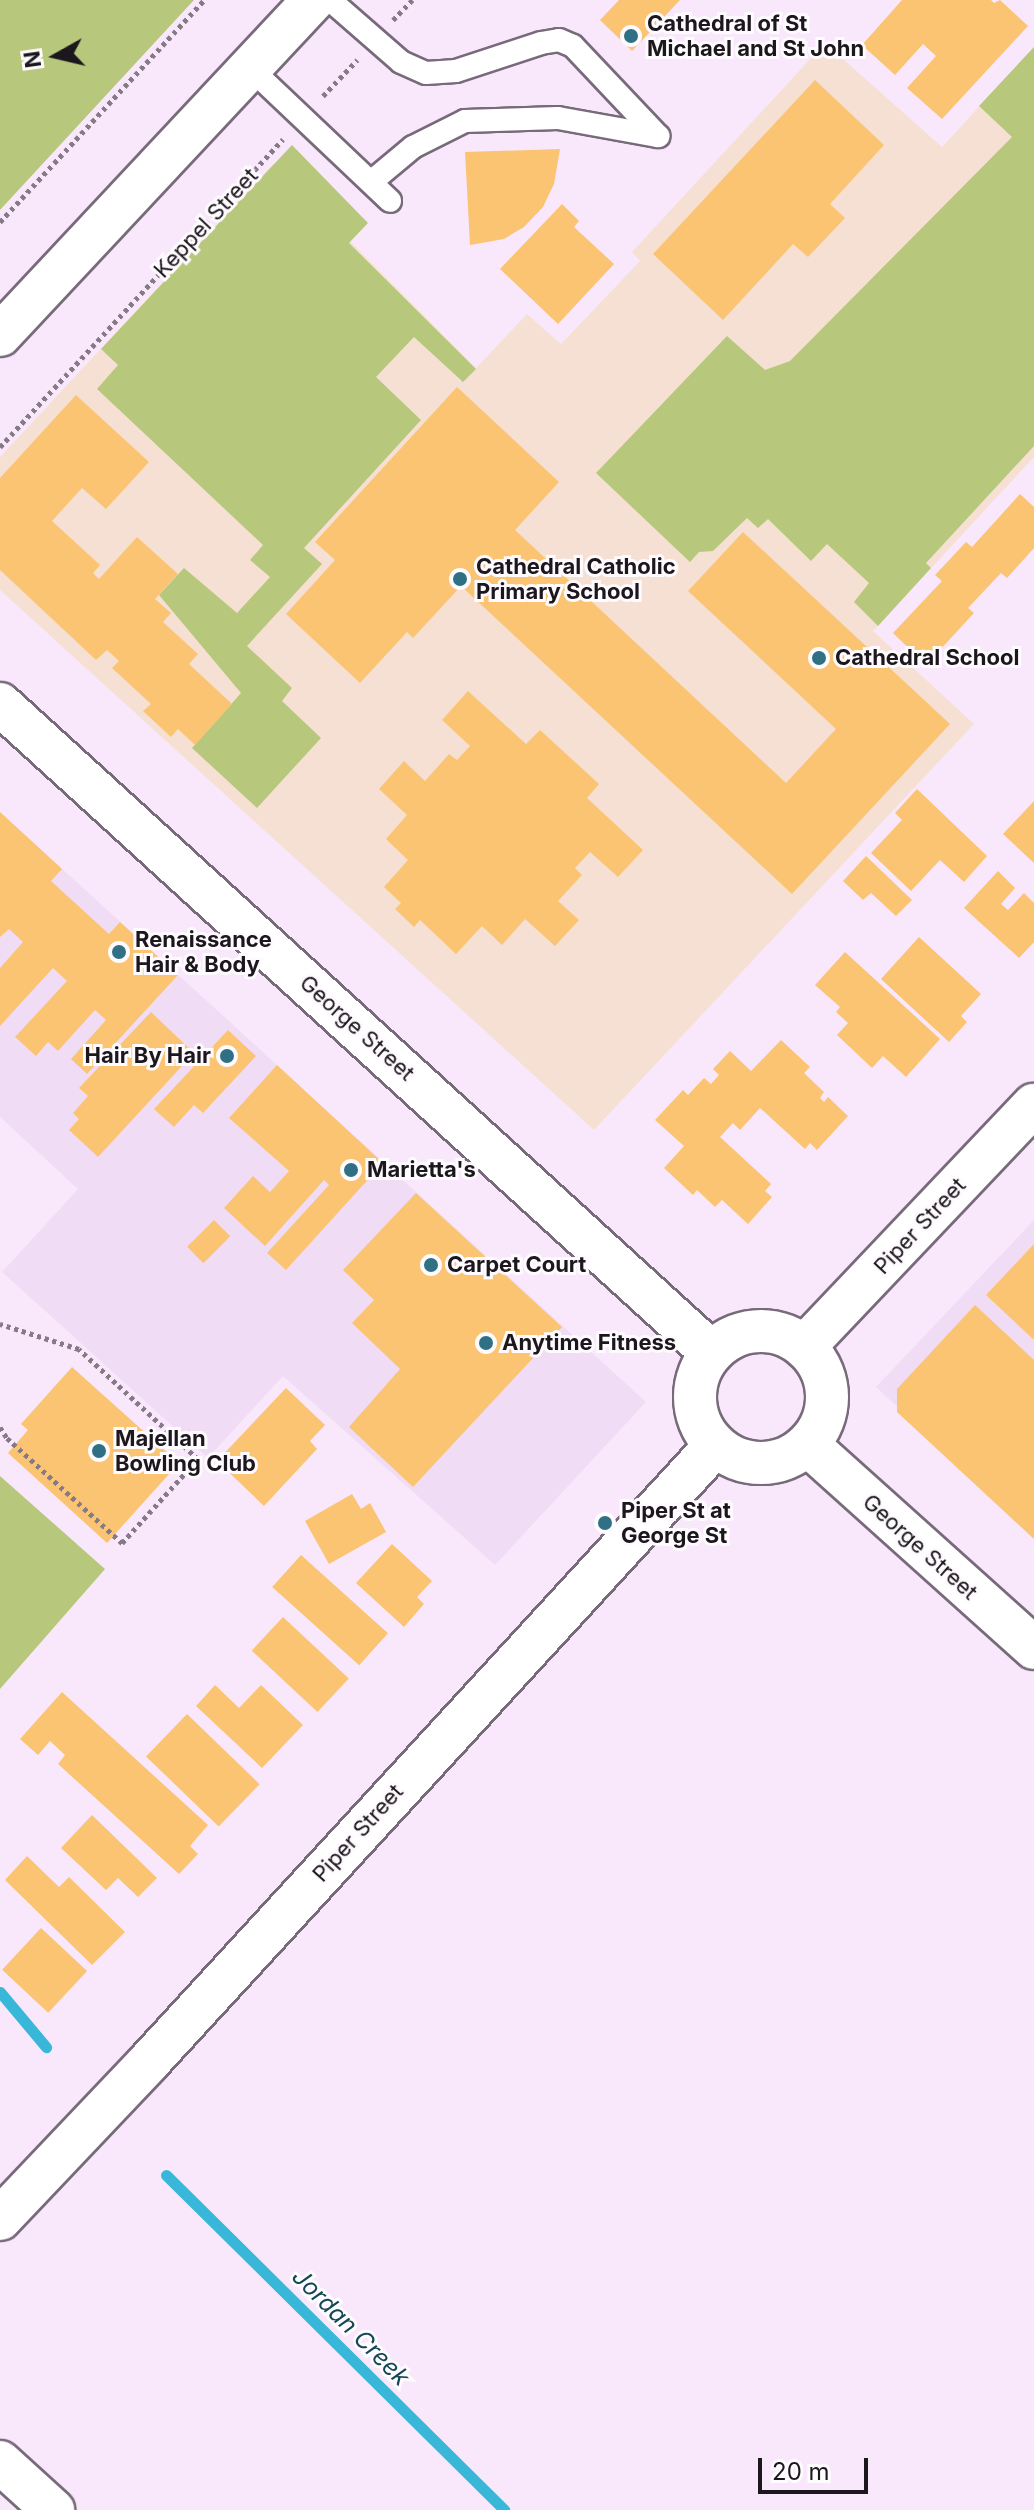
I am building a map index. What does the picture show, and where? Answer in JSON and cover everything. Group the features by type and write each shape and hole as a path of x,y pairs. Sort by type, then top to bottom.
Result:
{"street":[{"path":"0,335 313,0"},
{"name":"George Street","path":"0,704 712,1353"},
{"name":"Piper Street","path":"804,1347 1034,1105"},
{"path":"757,1331 790,1337 804,1347 824,1377 827,1395 819,1430 808,1445 779,1462 762,1464 745,1462 715,1446 704,1433 695,1400 696,1383 712,1353 740,1334 757,1331"},
{"name":"George Street","path":"808,1445 1034,1648"},
{"name":"Piper Street","path":"0,2219 715,1446"},
{"path":"0,2462 53,2510"}],"lane":[{"path":"330,0 413,70 426,73 456,71 519,48 559,40 573,46 658,136 558,118 465,121 413,147 371,182"},
{"path":"250,68 390,201"}],"path":[{"name":"Keppel Street","path":"0,447 412,0"},
{"path":"0,222 202,1"},
{"path":"0,1324 79,1349 198,1459 122,1543 7,1438 0,1427"}],"shaded area":[{"name":"Cathedral Catholic Primary School","path":"825,43 942,147 1034,47 1034,457 873,631 974,724 594,1130 0,590 0,457 273,164 476,368 527,314 561,344 640,261 632,252"},
{"path":"0,812 646,1402 495,1565 283,1376 208,1458 2,1272 78,1189 0,1117"},
{"path":"1034,1220 1034,1534 876,1387"}],"green space":[{"path":"0,0 194,0 0,210"},
{"path":"1034,47 1034,446 926,563 931,568 878,626 854,602 869,583 827,544 811,561 768,519 758,528 747,518 713,551 699,552 690,562 596,473 727,336 765,370 790,361 1012,137 979,106"},
{"path":"292,145 368,223 349,243 476,369 463,382 414,337 376,377 421,420 304,548 322,564 247,646 292,688 282,701 321,738 257,808 192,748 241,693 159,595 184,568 237,613 270,577 250,560 263,545 97,389 118,365 101,349"},
{"path":"0,1476 105,1569 0,1689"}],"building":[{"name":"Cathedral of St Michael and St John","path":"619,0 680,0 632,51 600,20"},
{"path":"902,0 991,0 994,3 1000,0 1028,26 942,119 907,88 936,56 923,44 895,75 862,45"},
{"path":"815,80 884,145 830,204 845,218 808,257 793,244 723,320 653,254"},
{"path":"560,149 554,184 543,207 524,227 504,239 470,245 465,152"},
{"path":"562,204 579,221 574,227 614,264 558,324 500,269"},
{"name":"Cathedral School","path":"457,387 559,482 515,530 786,783 836,729 688,591 743,532 950,724 792,894 461,586 413,638 407,632 360,683 286,614 335,560 315,542"},
{"path":"76,395 149,462 106,509 82,488 52,521 100,565 93,573 99,579 137,537 178,574 155,599 171,613 163,622 198,654 189,664 232,704 195,745 178,729 171,737 143,711 151,704 112,668 119,661 107,650 96,660 0,570 0,478"},
{"path":"1020,494 1034,507 1034,548 1007,578 1001,573 968,608 974,613 926,665 893,633 942,581 935,575 966,542 972,547"},
{"path":"468,691 526,744 540,730 599,784 587,798 643,850 618,877 590,852 575,868 582,875 558,901 579,920 555,946 525,919 502,945 482,926 456,954 420,920 414,927 395,909 401,903 384,887 408,860 386,839 407,815 379,789 404,761 425,781 449,754 457,760 470,746 442,720"},
{"path":"917,789 987,856 964,882 940,860 911,891 871,853 902,820 895,813"},
{"path":"1034,801 1034,863 1003,834"},
{"path":"0,812 62,869 51,881 109,934 120,922 178,975 87,1074 71,1059 106,1020 95,1010 58,1051 48,1042 36,1056 15,1037 67,981 53,968 0,1026 0,968 23,942 9,929 0,937"},
{"path":"866,856 912,900 896,916 871,893 863,900 843,881"},
{"path":"998,871 1015,888 1001,904 1008,910 1024,893 1034,903 1034,942 1019,958 964,908"},
{"path":"919,937 981,994 961,1016 967,1022 949,1042 881,979"},
{"path":"845,952 940,1039 906,1077 883,1056 872,1068 837,1035 848,1023 836,1012 840,1007 815,985"},
{"path":"151,1012 194,1053 98,1157 69,1130 79,1119 73,1113 88,1096 79,1088"},
{"path":"228,1030 256,1056 203,1113 194,1105 174,1127 154,1109"},
{"path":"781,1040 810,1067 804,1073 824,1092 820,1098 824,1102 828,1097 848,1116 817,1150 810,1143 805,1149 760,1108 740,1130 733,1123 720,1137 771,1184 765,1191 772,1197 748,1224 722,1200 715,1207 697,1190 693,1195 664,1168 684,1146 655,1120 683,1090 688,1095 704,1078 711,1084 719,1075 713,1069 730,1051 751,1071"},
{"path":"277,1065 383,1163 286,1270 267,1253 329,1185 324,1180 265,1246 224,1208 253,1176 270,1192 289,1171 229,1118"},
{"path":"416,1193 562,1327 413,1487 349,1427 400,1369 352,1323 374,1300 343,1270"},
{"path":"214,1220 230,1236 203,1263 187,1247"},
{"path":"1034,1244 1034,1340 986,1295"},
{"path":"975,1305 1034,1360 1034,1539 897,1412 897,1389"},
{"name":"Majellan Bowling Club","path":"72,1367 179,1463 107,1543 8,1453 28,1430 21,1424"},
{"path":"286,1388 325,1425 310,1441 317,1449 264,1506 217,1461"},
{"path":"352,1494 361,1509 370,1503 386,1532 329,1564 305,1521"},
{"path":"392,1544 432,1581 417,1597 424,1604 404,1627 356,1583"},
{"path":"301,1555 388,1633 359,1665 272,1587"},
{"path":"283,1617 349,1678 317,1712 252,1651"},
{"path":"215,1685 239,1708 261,1685 303,1725 262,1768 196,1706"},
{"path":"62,1692 208,1825 190,1846 198,1854 179,1874 58,1764 65,1755 50,1741 38,1755 20,1739"},
{"path":"187,1714 260,1784 219,1827 146,1756"},
{"path":"92,1815 157,1878 138,1897 118,1878 106,1890 61,1848"},
{"path":"27,1856 59,1887 69,1877 125,1932 92,1965 5,1880"},
{"path":"41,1928 87,1971 48,2013 2,1970"}],"waterway":[{"name":"Jordan Creek","path":"0,1992 46,2047"},
{"name":"Jordan Creek","path":"166,2175 504,2510"}],"place":[{"name":"Cathedral of St Michael and St John","path":"631,36"},
{"name":"Cathedral Catholic Primary School","path":"460,579"},
{"name":"Cathedral School","path":"819,658"},
{"name":"Renaissance Hair & Body","path":"119,952"},
{"name":"Hair By Hair","path":"227,1056"},
{"name":"Marietta's","path":"351,1170"},
{"name":"Carpet Court","path":"431,1265"},
{"name":"Anytime Fitness","path":"486,1343"},
{"name":"Majellan Bowling Club","path":"99,1451"},
{"name":"Piper St at George St","path":"605,1523"}]}
